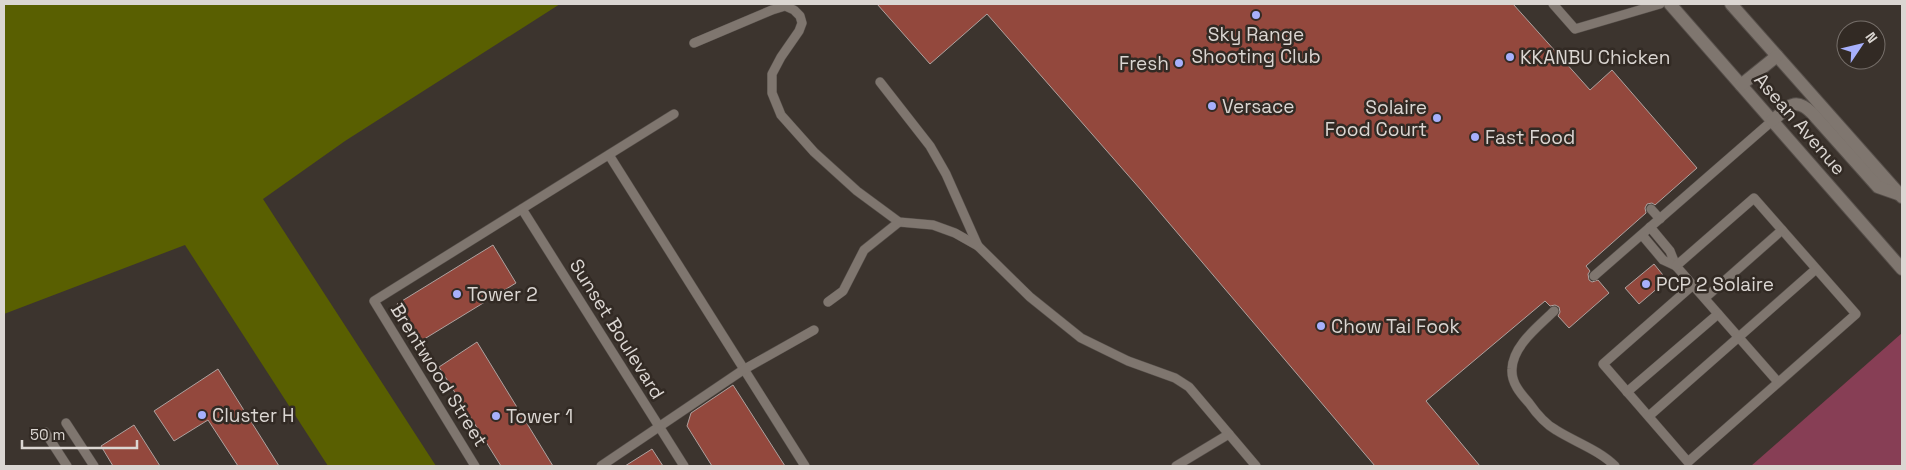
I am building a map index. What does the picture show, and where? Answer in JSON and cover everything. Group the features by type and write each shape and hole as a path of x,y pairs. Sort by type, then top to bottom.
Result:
{"street":[{"name":"Asean Avenue","path":"1670,4 1902,269"},
{"name":"Asean Avenue","path":"1731,4 1901,196"},
{"path":"1741,86 1777,56"},
{"path":"1772,121 1792,104 1805,106 1878,187 1901,196"}],"lane":[{"path":"1553,4 1575,29 1660,4"},
{"path":"694,43 772,10 785,6 794,10 800,16 802,23 772,74 772,93 780,115 814,152 857,191 899,222 933,225 954,232 978,246 1030,297 1081,338 1128,361 1175,378 1189,387 1256,466"},
{"path":"880,82 930,146 946,174 978,246"},
{"path":"522,209 674,114"},
{"path":"1594,276 1772,121"},
{"path":"609,155 805,466"},
{"path":"1676,266 1754,198 1856,314 1688,462 1603,364 1692,285"},
{"name":"Brentwood Street","path":"475,466 374,301 522,209"},
{"name":"Sunset Boulevard","path":"522,209 684,466"},
{"path":"1651,209 1660,219"},
{"path":"828,302 843,291 864,250 899,222"},
{"path":"1650,227 1670,252 1676,266 1778,382"},
{"path":"1705,298 1782,230"},
{"path":"1642,235 1663,260 1676,266"},
{"path":"1649,416 1816,268"},
{"path":"1554,311 1529,336 1518,351 1512,369 1513,378 1518,390 1553,429 1597,452 1615,466"},
{"path":"1627,392 1718,314"},
{"path":"601,466 743,370 814,330"},
{"path":"66,423 94,466"},
{"path":"45,432 67,466"},
{"path":"1176,466 1229,434"}],"shaded area":[{"path":"4,4 560,4 345,141 263,199 436,466 328,466 185,245 4,314"},
{"path":"1902,333 1902,466 1751,466"}],"building":[{"path":"877,4 1513,4 1590,90 1612,70 1697,168 1655,205 1652,203 1647,204 1645,208 1646,213 1586,266 1590,271 1588,274 1589,280 1592,282 1598,280 1609,293 1569,328 1558,316 1560,312 1559,307 1555,305 1550,306 1545,301 1426,401 1480,466 1375,466 1141,190 987,14 930,64"},
{"name":"Tower 2","path":"493,245 516,283 421,341 397,304"},
{"name":"PCP 2 Solaire","path":"1654,264 1667,280 1639,304 1625,288"},
{"name":"Tower 1","path":"477,342 553,466 501,466 439,367"},
{"name":"Cluster H","path":"218,369 279,466 238,466 208,420 174,441 154,411"},
{"path":"733,385 785,466 712,466 687,426 691,413"},
{"path":"134,425 160,466 113,466 101,446"},
{"path":"652,449 663,466 625,466"}],"place":[{"name":"Sky Range Shooting Club","path":"1256,15"},
{"name":"KKANBU Chicken","path":"1510,57"},
{"name":"Fresh","path":"1179,63"},
{"name":"Versace","path":"1212,106"},
{"name":"Solaire Food Court","path":"1437,118"},
{"name":"Fast Food","path":"1475,137"},
{"name":"PCP 2 Solaire","path":"1646,284"},
{"name":"Tower 2","path":"457,294"},
{"name":"Chow Tai Fook","path":"1321,326"},
{"name":"Cluster H","path":"202,415"},
{"name":"Tower 1","path":"496,416"}]}
